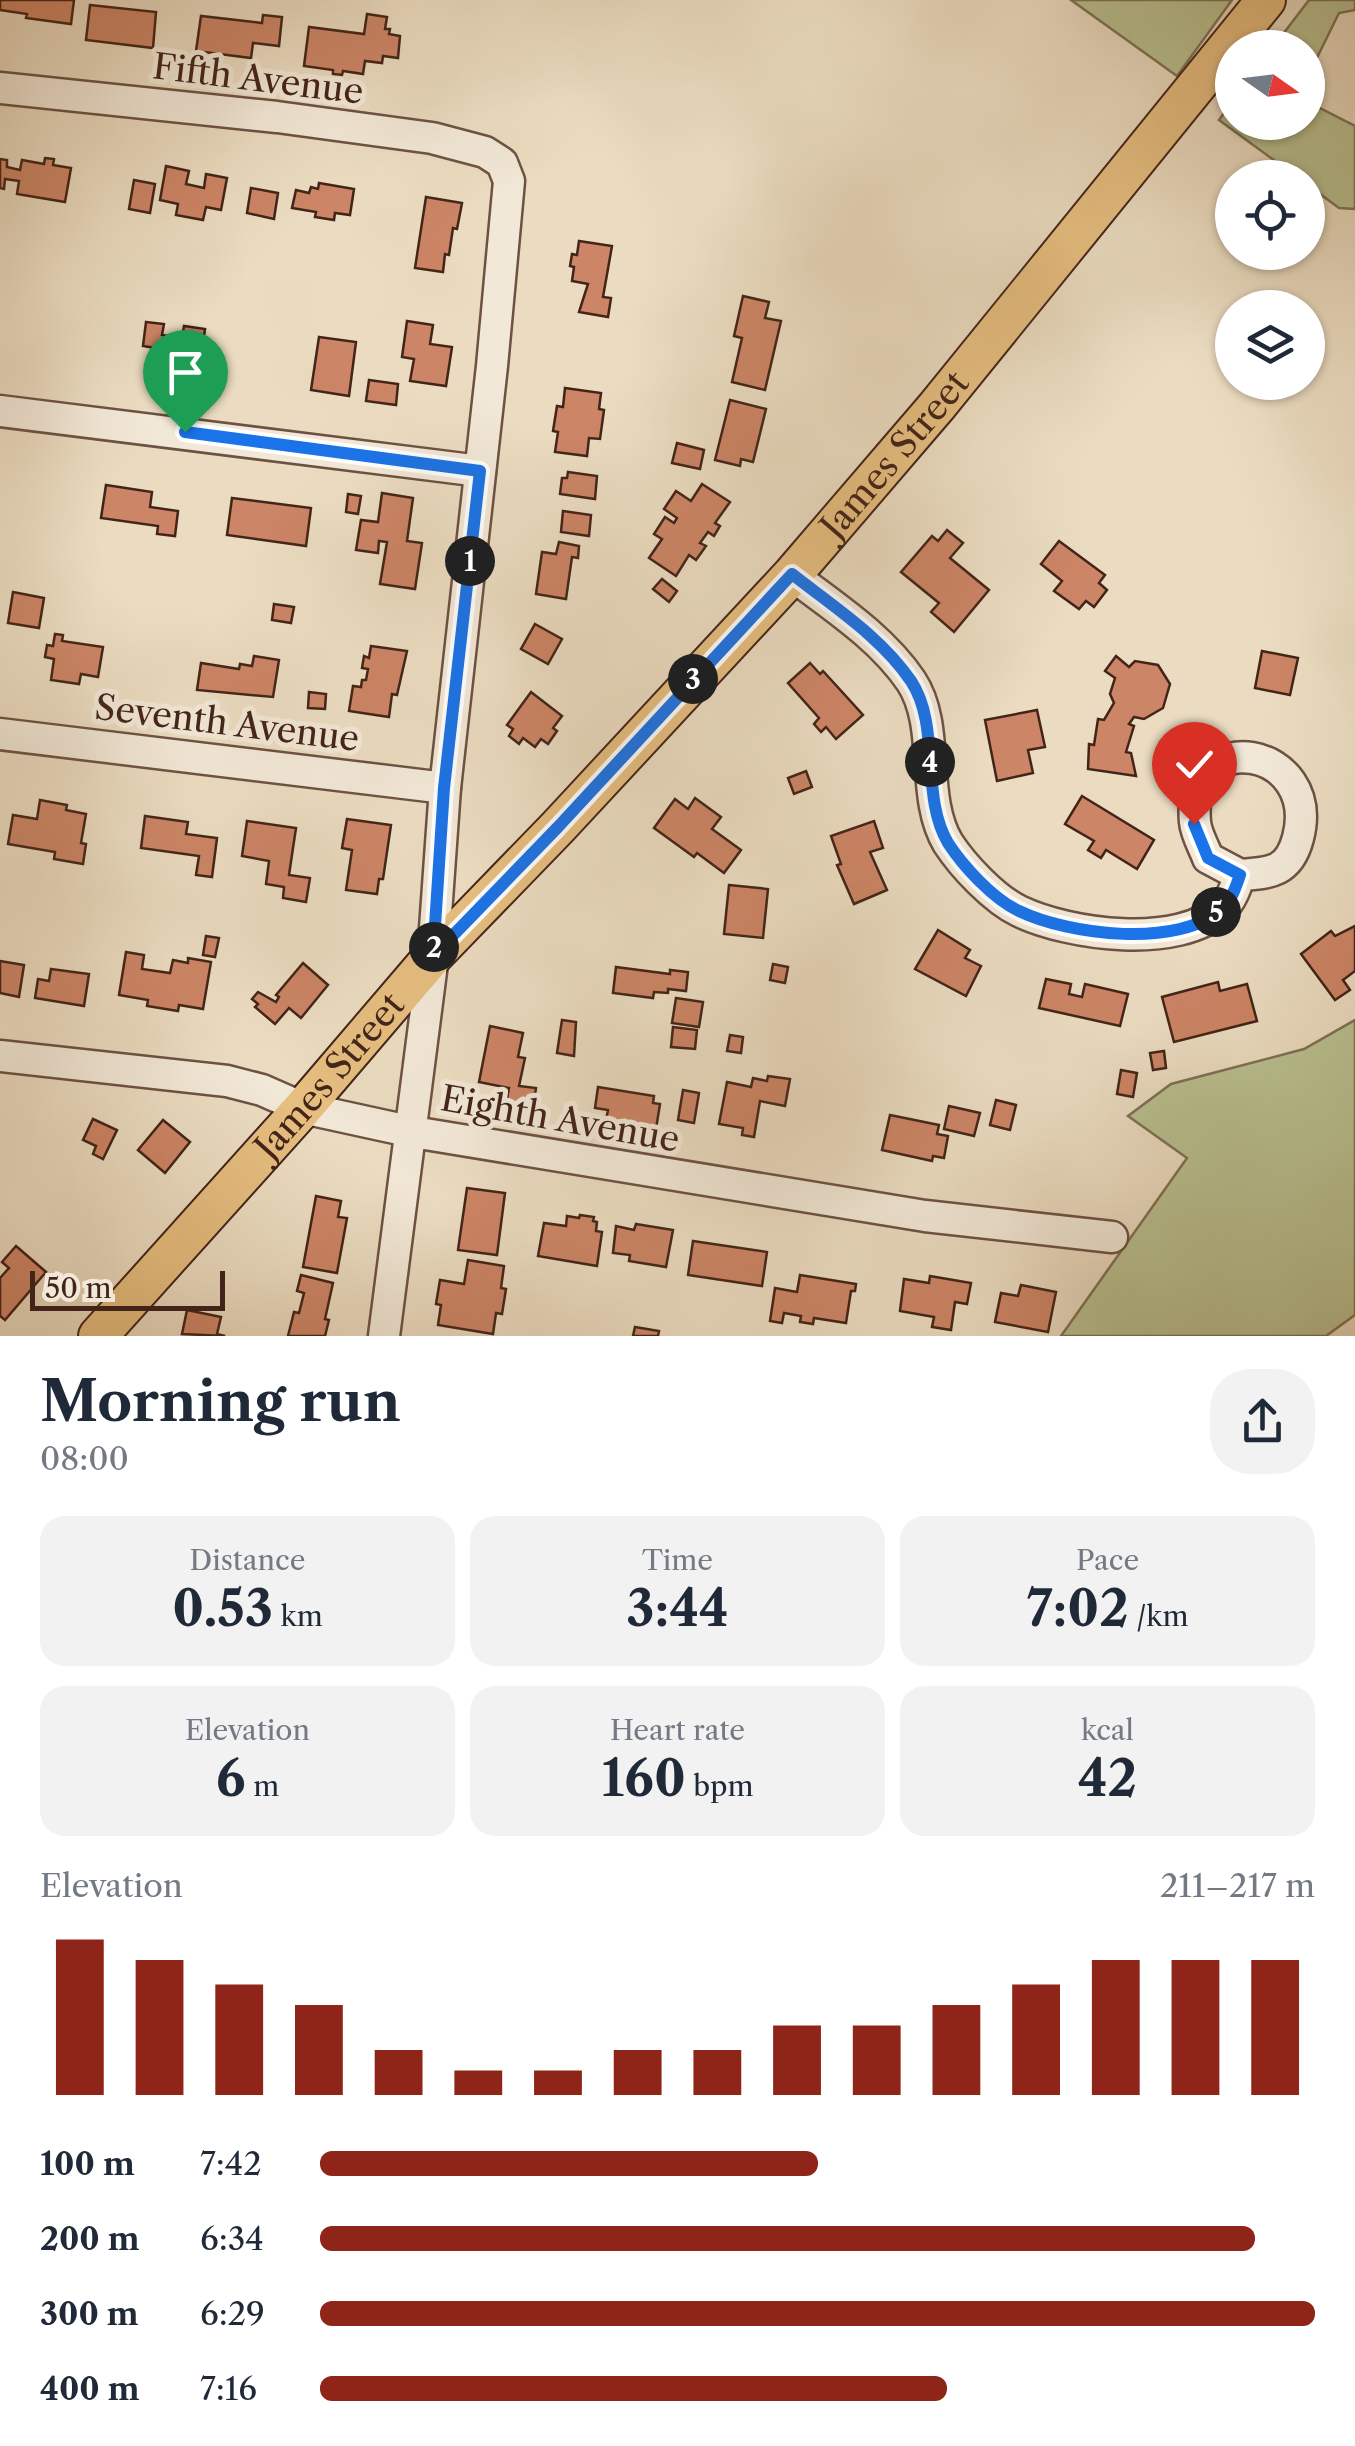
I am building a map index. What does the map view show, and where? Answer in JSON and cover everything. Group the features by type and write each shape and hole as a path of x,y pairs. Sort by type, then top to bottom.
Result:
{"main road":[{"name":"James Street","path":"98,1336 304,1108 433,956 792,574 937,406 1266,0"}],"street":[{"name":"Fifth Avenue","path":"0,88 432,138 485,152 502,163 509,181 480,471"},
{"path":"0,410 480,471 444,788 433,956 384,1336"},
{"path":"792,574 873,637 913,684 927,726 931,780 946,839 969,872 1016,910 1064,926 1135,935 1191,928 1223,908 1240,875"},
{"name":"Seventh Avenue","path":"0,734 444,788"},
{"name":"Eighth Avenue","path":"0,1056 228,1081 304,1108 412,1132 925,1216 1112,1237"}],"green space":[{"path":"1071,0 1232,0 1177,76"},
{"path":"1309,0 1355,0 1355,10 1339,13 1325,41 1325,30 1286,30"},
{"path":"1325,111 1355,126 1355,209 1339,208 1325,198 1325,160 1274,160 1246,140 1325,140"},
{"path":"1355,1020 1355,1315 1326,1336 1061,1336 1187,1158 1128,1116 1171,1084 1304,1049"}],"building":[{"path":"0,0 74,0 71,24 0,10"},
{"path":"90,5 156,12 153,48 86,40"},
{"path":"367,14 387,17 385,29 400,36 398,58 383,56 382,63 365,61 363,74 333,74 333,70 304,66 309,27 364,34"},
{"path":"263,15 282,17 279,46 253,43 251,58 196,51 201,16 262,23"},
{"path":"45,158 54,159 53,165 71,168 65,202 17,194 19,181 5,179 4,189 0,188 0,159 7,160 7,167 20,170 22,160 44,164"},
{"path":"166,166 189,171 186,184 204,188 206,174 227,178 221,210 206,207 203,220 176,215 178,204 160,200"},
{"path":"134,180 155,184 150,213 129,209"},
{"path":"319,183 354,189 350,215 335,213 334,220 292,208 296,190 309,193 311,187 318,189"},
{"path":"251,188 278,193 274,219 247,213"},
{"path":"426,197 462,203 443,272 415,268"},
{"path":"579,241 612,246 603,297 611,298 608,317 579,312 588,284 572,281 574,267 570,266"},
{"path":"743,296 769,302 765,318 781,321 765,390 732,382 742,338 734,336"},
{"path":"407,321 433,325 430,344 452,347 446,386 410,381 414,359 402,357"},
{"path":"146,322 164,324 162,335 182,338 184,326 205,329 199,375 158,369 161,349 143,346"},
{"path":"319,337 356,342 349,396 311,390"},
{"path":"369,380 398,384 396,405 366,401"},
{"path":"565,388 601,393 599,409 604,410 600,439 589,438 587,456 555,452 558,432 553,431 557,406 563,407"},
{"path":"730,400 766,409 753,462 741,459 740,466 715,460"},
{"path":"677,443 704,450 700,469 672,463"},
{"path":"568,472 597,476 595,499 560,494 562,478 567,478"},
{"path":"702,484 730,502 715,523 720,526 714,536 708,532 700,543 706,546 696,560 689,555 676,576 649,558 662,539 654,534 665,517 674,523 677,518 664,509 676,491 691,501"},
{"path":"106,485 152,492 150,507 178,511 175,536 157,534 158,526 101,518"},
{"path":"382,493 413,498 407,541 422,543 415,589 380,584 387,542 379,541 378,553 356,550 361,520 378,522"},
{"path":"348,494 361,496 358,514 346,512"},
{"path":"232,498 311,508 306,546 227,535"},
{"path":"563,511 591,515 589,536 561,532"},
{"path":"947,530 963,543 950,558 989,590 954,632 931,612 939,603 901,572 932,536 938,541"},
{"path":"1059,541 1105,575 1099,583 1107,590 1094,607 1086,601 1079,609 1054,591 1062,581 1041,564"},
{"path":"559,542 579,546 578,558 572,557 566,599 536,594 542,552 556,554"},
{"path":"662,579 677,591 669,602 653,589"},
{"path":"13,592 44,598 39,628 8,623"},
{"path":"274,604 294,607 291,623 272,620"},
{"path":"535,624 562,639 548,664 521,649"},
{"path":"55,634 63,635 62,641 103,647 98,677 81,674 79,684 51,680 54,659 45,657"},
{"path":"371,646 407,651 397,695 392,694 389,717 349,711 353,686 361,687 362,680 366,680 368,669 362,668"},
{"path":"1262,651 1298,658 1290,695 1255,688"},
{"path":"254,656 279,660 273,697 197,690 201,663 239,669 240,664 252,666"},
{"path":"1116,656 1129,667 1135,661 1158,665 1170,684 1163,708 1144,719 1134,717 1129,724 1134,726 1126,752 1131,753 1136,776 1088,769 1089,744 1094,745 1098,719 1104,720 1114,703 1110,694 1115,678 1105,671"},
{"path":"810,663 820,674 823,671 863,715 836,739 826,727 821,732 814,724 819,718 788,683"},
{"path":"309,692 326,694 325,709 308,708"},
{"path":"531,692 562,716 548,744 541,739 535,747 523,738 519,744 509,736 513,729 507,725"},
{"path":"1037,710 1045,747 1028,750 1033,773 997,781 985,720"},
{"path":"806,771 812,787 794,794 788,778"},
{"path":"1082,796 1154,840 1137,869 1106,850 1101,858 1088,850 1094,841 1065,824"},
{"path":"695,798 721,817 712,829 741,850 724,873 654,828 675,799 688,809"},
{"path":"40,800 67,805 66,810 86,814 81,843 86,844 83,864 54,859 55,852 8,844 13,815 37,819"},
{"path":"145,816 188,822 186,834 217,838 212,877 196,875 199,856 141,848"},
{"path":"347,819 391,825 377,894 346,890 352,850 342,848"},
{"path":"247,821 296,828 289,875 310,878 306,902 283,898 284,887 266,884 269,861 242,856"},
{"path":"874,821 883,848 870,852 887,890 854,904 837,865 841,864 831,836"},
{"path":"729,885 768,889 763,938 724,934"},
{"path":"1355,926 1355,971 1343,980 1350,990 1335,1000 1301,954 1331,931 1335,936"},
{"path":"938,930 970,950 965,958 981,966 966,996 915,969"},
{"path":"206,936 219,938 215,957 203,955"},
{"path":"126,952 144,955 142,969 170,973 173,960 211,962 203,1009 179,1005 178,1011 147,1006 148,1000 119,995"},
{"path":"0,961 24,965 19,997 0,993"},
{"path":"303,963 328,985 301,1018 289,1008 275,1024 255,1007 258,1004 252,999 258,992 276,1002 276,995"},
{"path":"773,964 788,967 785,983 770,980"},
{"path":"616,967 670,974 670,970 688,972 686,991 668,989 668,993 654,992 653,998 613,993"},
{"path":"51,969 89,974 84,1006 35,998 38,979 49,981"},
{"path":"1046,979 1071,984 1069,994 1082,997 1085,984 1128,994 1120,1026 1039,1008"},
{"path":"1218,982 1220,991 1247,984 1257,1021 1174,1042 1162,997"},
{"path":"676,998 703,1002 699,1027 672,1023"},
{"path":"562,1020 576,1022 574,1056 557,1053"},
{"path":"490,1026 523,1033 518,1057 525,1058 519,1086 536,1088 533,1109 506,1104 509,1088 479,1082"},
{"path":"673,1027 697,1030 695,1049 671,1047"},
{"path":"730,1035 743,1037 741,1053 727,1051"},
{"path":"1164,1051 1166,1068 1153,1070 1150,1053"},
{"path":"1121,1070 1137,1073 1133,1097 1117,1094"},
{"path":"768,1076 790,1079 785,1106 760,1101 754,1137 742,1135 743,1128 719,1124 727,1082 751,1087 753,1078 767,1081"},
{"path":"598,1087 654,1096 653,1103 660,1104 656,1129 605,1125 608,1110 595,1108"},
{"path":"683,1090 699,1093 694,1123 678,1120"},
{"path":"996,1100 1016,1105 1010,1130 990,1125"},
{"path":"949,1106 980,1113 974,1136 944,1129"},
{"path":"890,1115 939,1125 937,1134 948,1136 944,1158 933,1156 932,1161 882,1150"},
{"path":"93,1119 117,1130 103,1159 93,1154 96,1146 83,1140"},
{"path":"163,1120 190,1142 165,1173 138,1150"},
{"path":"467,1188 505,1193 497,1255 458,1250"},
{"path":"316,1196 341,1201 338,1217 347,1218 337,1273 303,1267"},
{"path":"567,1216 594,1217 596,1231 602,1232 597,1266 538,1256 544,1223 566,1226"},
{"path":"636,1224 673,1230 666,1267 629,1261 630,1255 613,1253 616,1226 634,1230"},
{"path":"693,1241 767,1252 762,1286 688,1275"},
{"path":"16,1246 46,1272 5,1320 0,1316 0,1278 9,1268 2,1262"},
{"path":"468,1260 504,1266 502,1314 496,1313 493,1334 438,1325 440,1280 464,1284"},
{"path":"301,1275 333,1283 325,1336 288,1336 304,1293 297,1291"},
{"path":"800,1275 856,1284 855,1291 851,1291 846,1323 814,1318 813,1324 800,1322 801,1316 784,1313 782,1323 770,1321 775,1288 797,1292"},
{"path":"930,1276 971,1283 967,1304 955,1302 951,1330 932,1327 934,1317 900,1311 904,1279 929,1283"},
{"path":"1021,1285 1056,1292 1048,1332 995,1322 1001,1293 1018,1296"},
{"path":"187,1310 221,1317 217,1334 225,1336 182,1334"},
{"path":"635,1327 659,1331 658,1336 633,1336"}],"route":[{"path":"185,432 480,471 444,788 433,956 792,574 873,637 913,684 927,726 931,780 946,839 969,872 1016,910 1064,926 1135,935 1191,928 1223,908 1240,875 1208,858 1194,824"}]}
